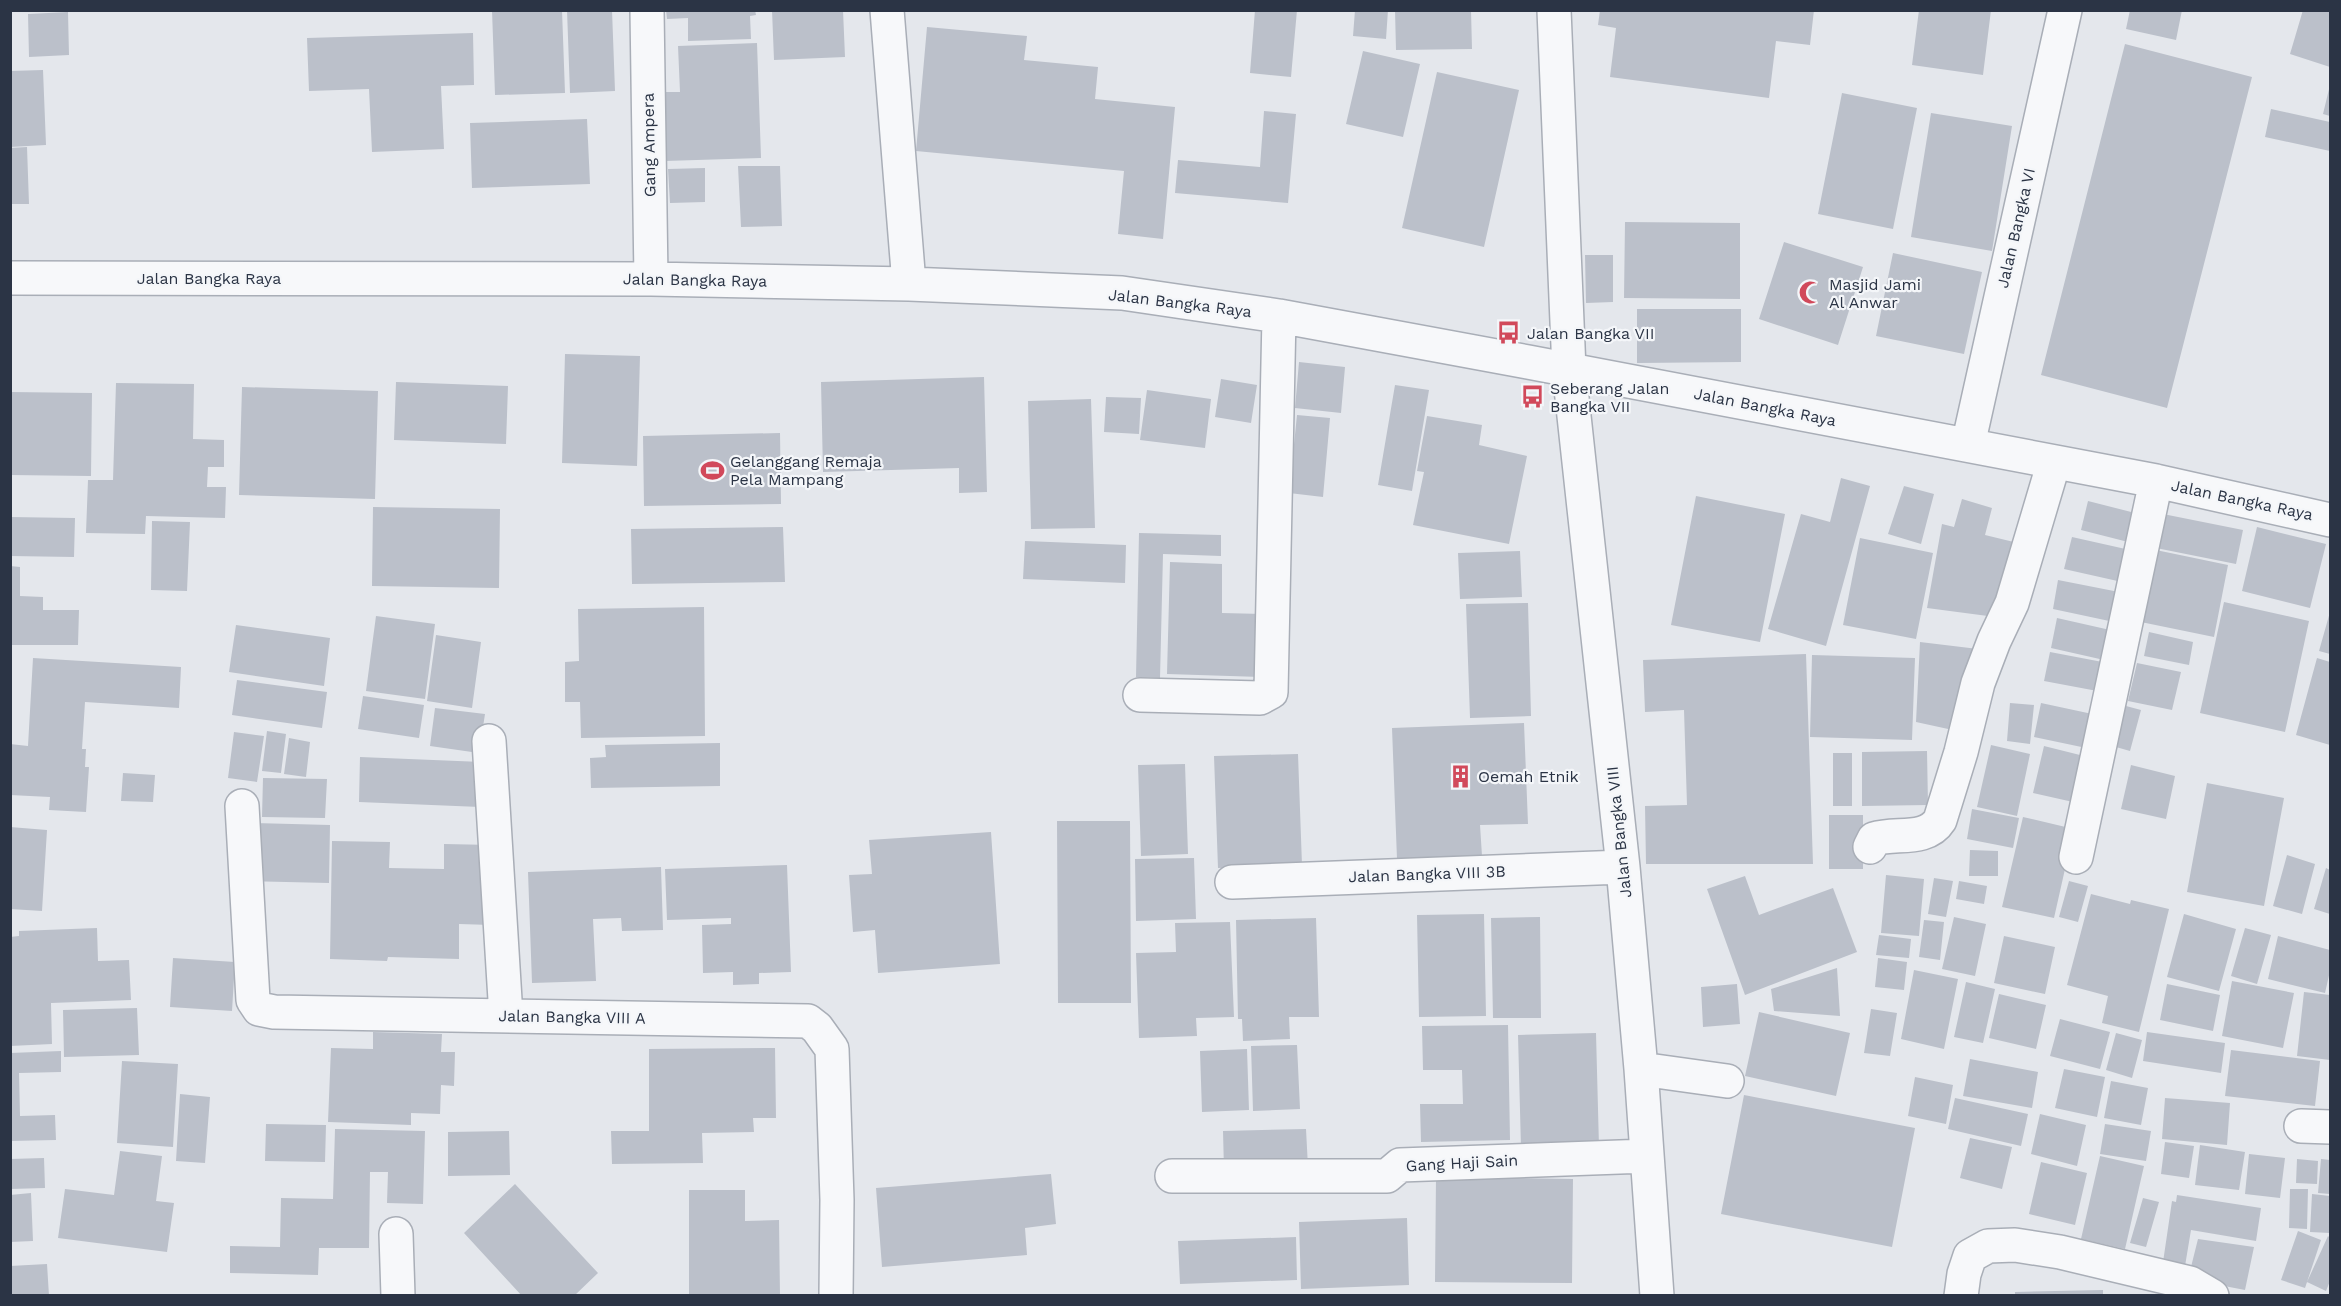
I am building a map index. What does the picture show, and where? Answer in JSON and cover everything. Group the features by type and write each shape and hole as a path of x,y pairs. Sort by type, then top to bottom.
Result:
{"street":[{"name":"Gang Ampera","path":"647,10 651,279"},
{"path":"887,10 909,284"},
{"path":"1554,10 1569,370"},
{"name":"Jalan Bangka VI","path":"1968,445 2065,10"},
{"name":"Jalan Bangka Raya","path":"10,278 651,279 909,284 1122,293 1279,315 2156,481 2331,520"},
{"path":"1140,696 1260,698 1271,692 1279,315"},
{"name":"Jalan Bangka VIII","path":"1569,370 1623,867 1641,1069 1657,1296"},
{"path":"1870,847 1874,839 1883,836 1926,833 1935,829 1940,820 1961,752 1978,683 2012,603 2054,462"},
{"path":"2076,857 2156,481"},
{"path":"489,741 506,1016"},
{"name":"Jalan Bangka VIII A","path":"242,806 253,1000 259,1010 808,1021 818,1028 832,1049 837,1200 836,1296"},
{"name":"Jalan Bangka VIII 3B","path":"1232,882 1623,867"},
{"path":"1641,1069 1727,1081"},
{"name":"Gang Haji Sain","path":"1172,1176 1387,1176 1400,1165 1647,1156"},
{"path":"396,1234 398,1296"},
{"path":"1961,1296 1970,1256 1988,1245 2015,1245 2060,1252 2190,1283 2212,1296"}],"building":[{"path":"492,10 562,10 565,93 495,95"},
{"path":"567,10 612,10 615,91 570,93"},
{"path":"666,10 755,10 756,15 750,16 751,39 688,41 688,18 667,19"},
{"path":"772,10 843,10 845,57 774,60"},
{"path":"1255,10 1297,10 1291,77 1250,73"},
{"path":"1355,10 1388,10 1386,39 1353,36"},
{"path":"1395,10 1471,10 1472,49 1396,50"},
{"path":"1600,10 1814,10 1810,45 1776,41 1769,98 1610,77 1616,28 1598,25"},
{"path":"1919,10 1991,10 1983,75 1912,65"},
{"path":"2130,10 2182,10 2176,40 2126,29"},
{"path":"2303,10 2330,10 2330,67 2290,54"},
{"path":"68,12 69,55 29,57 28,14"},
{"path":"927,27 1027,36 1024,60 1098,67 1095,99 1175,107 1163,239 1118,234 1124,171 916,151"},
{"path":"473,33 474,85 441,86 444,149 372,152 369,89 309,91 307,38"},
{"path":"757,43 761,158 665,161 662,92 680,92 678,46"},
{"path":"2125,44 2252,77 2167,408 2041,375"},
{"path":"1363,51 1420,64 1403,137 1346,124"},
{"path":"43,70 46,145 10,147 10,71"},
{"path":"1437,72 1519,90 1484,247 1402,228"},
{"path":"2330,85 2330,116 2323,114"},
{"path":"1842,93 1917,108 1893,229 1818,214"},
{"path":"2271,109 2330,122 2330,151 2265,137"},
{"path":"1264,111 1296,114 1288,203 1175,193 1178,160 1260,167"},
{"path":"1931,113 2012,126 1992,251 1911,237"},
{"path":"587,119 590,184 472,188 470,123"},
{"path":"27,147 29,204 10,204 10,148"},
{"path":"738,166 780,166 782,226 741,227"},
{"path":"705,168 705,202 670,203 668,169"},
{"path":"1625,222 1740,223 1740,299 1624,298"},
{"name":"Masjid Jami Al Anwar","path":"1784,242 1863,267 1838,345 1759,319"},
{"path":"1893,253 1982,272 1964,354 1876,336"},
{"path":"1585,255 1613,255 1613,302 1586,303"},
{"path":"1637,309 1741,309 1741,362 1637,363"},
{"path":"565,354 640,356 637,466 562,463"},
{"path":"1299,362 1345,367 1341,413 1295,408"},
{"path":"984,377 987,492 959,493 959,468 823,472 821,382"},
{"path":"1221,379 1257,385 1251,423 1215,417"},
{"path":"396,382 508,386 506,444 394,440"},
{"path":"116,383 194,384 193,439 224,440 224,467 208,467 207,487 226,487 225,518 146,516 145,534 86,533 88,480 113,480"},
{"path":"1395,385 1429,390 1412,491 1378,485"},
{"path":"242,387 378,391 375,499 239,495"},
{"path":"1147,390 1211,399 1205,448 1140,440"},
{"path":"10,392 92,393 91,476 10,475"},
{"path":"1106,397 1141,398 1139,434 1104,432"},
{"path":"1091,399 1095,528 1031,529 1028,401"},
{"path":"1297,415 1330,418 1323,497 1289,493"},
{"path":"1427,416 1482,425 1479,445 1527,456 1509,544 1413,525 1424,472 1417,471"},
{"name":"Gelanggang Remaja Pela Mampang","path":"780,433 781,504 644,506 643,436"},
{"path":"1841,478 1870,486 1826,646 1768,629 1801,514 1830,522"},
{"path":"1904,486 1934,494 1921,544 1888,534"},
{"path":"1696,496 1785,514 1760,642 1671,625"},
{"path":"1962,499 1992,508 1985,535 2022,544 2003,618 1927,608 1942,524 1954,527"},
{"path":"2088,501 2143,515 2136,544 2081,530"},
{"path":"373,507 500,509 499,588 372,586"},
{"path":"2163,514 2243,530 2236,564 2156,548"},
{"path":"10,517 75,518 74,557 10,556"},
{"path":"152,521 190,522 187,591 151,590"},
{"path":"783,527 785,582 632,584 631,529"},
{"path":"2257,527 2326,544 2310,608 2242,591"},
{"path":"1139,533 1221,535 1221,556 1163,554 1160,678 1136,677"},
{"path":"2072,537 2130,550 2122,582 2064,569"},
{"path":"1860,538 1933,553 1916,639 1843,625"},
{"path":"1025,541 1126,545 1125,583 1023,579"},
{"path":"2151,549 2228,565 2214,637 2136,621"},
{"path":"1520,551 1522,597 1460,599 1458,553"},
{"path":"1170,562 1222,564 1222,613 1263,614 1261,677 1167,674"},
{"path":"10,566 20,567 20,596 43,597 43,610 79,610 78,645 10,645"},
{"path":"2058,580 2119,592 2114,622 2053,609"},
{"path":"2224,602 2309,621 2285,732 2200,713"},
{"path":"1528,603 1531,716 1470,718 1466,604"},
{"path":"704,607 705,736 581,738 580,702 565,702 565,662 579,661 578,609"},
{"path":"2330,612 2330,654 2319,651"},
{"path":"376,616 435,624 425,699 366,691"},
{"path":"2057,618 2119,632 2113,662 2051,648"},
{"path":"236,625 330,638 324,686 229,672"},
{"path":"2149,632 2193,642 2189,665 2144,656"},
{"path":"436,635 481,642 472,708 427,701"},
{"path":"1920,642 1978,649 1962,732 1916,722"},
{"path":"2050,652 2113,664 2108,693 2044,681"},
{"path":"1806,654 1813,864 1646,864 1645,806 1687,805 1684,710 1645,712 1643,660"},
{"path":"1812,655 1915,658 1912,740 1810,737"},
{"path":"33,658 181,667 179,708 85,702 82,749 86,749 85,767 89,767 86,812 49,810 50,797 10,795 10,744 28,746"},
{"path":"2317,658 2330,662 2330,745 2296,735"},
{"path":"2137,663 2181,672 2172,710 2128,701"},
{"path":"237,680 327,692 322,728 232,715"},
{"path":"363,696 424,705 419,738 358,729"},
{"path":"2010,703 2034,705 2030,744 2007,741"},
{"path":"2041,703 2097,715 2091,749 2034,737"},
{"path":"2126,706 2141,710 2130,751 2116,747"},
{"path":"435,708 485,714 479,753 430,746"},
{"name":"Oemah Etnik","path":"1524,723 1528,824 1480,825 1482,856 1397,859 1392,728"},
{"path":"267,731 286,734 281,773 262,771"},
{"path":"234,732 264,736 257,782 228,778"},
{"path":"289,738 310,742 306,777 284,774"},
{"path":"720,743 720,786 591,788 590,758 606,757 605,745"},
{"path":"1991,745 2030,754 2017,816 1977,807"},
{"path":"2044,746 2084,756 2073,802 2033,793"},
{"path":"1927,751 1928,805 1862,806 1862,752"},
{"path":"1833,753 1852,753 1852,806 1833,806"},
{"path":"1298,754 1302,865 1218,868 1214,756"},
{"path":"360,757 482,762 480,807 359,802"},
{"path":"1185,764 1188,854 1141,856 1138,765"},
{"path":"2131,765 2175,776 2166,819 2121,809"},
{"path":"123,773 155,775 153,802 121,801"},
{"path":"263,778 327,779 325,818 262,817"},
{"path":"2207,783 2284,798 2264,906 2187,892"},
{"path":"1972,809 2019,818 2013,848 1967,839"},
{"path":"1829,815 1863,815 1863,869 1829,869"},
{"path":"2023,817 2074,829 2054,918 2002,907"},
{"path":"1057,821 1130,821 1131,1003 1058,1003"},
{"path":"250,823 330,825 329,883 249,881"},
{"path":"10,827 47,830 42,911 10,909"},
{"path":"991,832 1000,964 878,973 875,930 853,932 849,875 872,874 869,840"},
{"path":"332,841 390,842 389,868 444,869 444,844 493,845 491,925 459,924 459,959 388,957 387,961 330,959"},
{"path":"1970,850 1998,851 1998,876 1969,876"},
{"path":"2287,855 2315,864 2302,914 2273,906"},
{"path":"1194,858 1196,919 1136,921 1135,859"},
{"path":"787,865 791,972 759,973 759,984 733,985 733,972 703,973 702,925 731,924 731,918 667,920 665,869"},
{"path":"661,867 663,930 622,931 621,918 593,919 596,981 532,983 528,872"},
{"path":"2326,868 2330,870 2330,914 2314,909"},
{"path":"1886,875 1924,879 1919,936 1881,933"},
{"path":"1745,876 1759,915 1833,888 1857,952 1745,995 1707,889"},
{"path":"1934,878 1953,881 1946,917 1928,914"},
{"path":"1959,881 1987,886 1984,904 1956,899"},
{"path":"2069,881 2088,886 2078,922 2059,917"},
{"path":"2091,894 2130,904 2131,900 2169,909 2139,1032 2102,1023 2108,996 2067,985"},
{"path":"1484,914 1486,1016 1419,1017 1417,915"},
{"path":"2184,914 2236,929 2219,991 2167,977"},
{"path":"1540,917 1541,1018 1493,1018 1491,918"},
{"path":"1954,917 1986,924 1975,976 1942,969"},
{"path":"1316,918 1319,1017 1289,1017 1290,1039 1243,1041 1242,1019 1238,1019 1236,920"},
{"path":"1924,920 1944,922 1940,960 1919,957"},
{"path":"1230,922 1234,1017 1196,1018 1197,1036 1139,1038 1136,953 1176,952 1175,923"},
{"path":"97,928 98,961 129,960 131,1000 51,1003 52,1044 10,1046 10,937 19,936 19,931"},
{"path":"2245,928 2271,935 2257,984 2231,976"},
{"path":"1879,935 1911,939 1909,958 1876,955"},
{"path":"2004,936 2055,947 2045,994 1994,983"},
{"path":"2278,936 2330,950 2330,971 2325,993 2268,979"},
{"path":"173,958 235,962 232,1011 170,1007"},
{"path":"1878,958 1907,962 1904,990 1875,987"},
{"path":"1837,968 1840,1016 1774,1011 1771,989"},
{"path":"1914,970 1958,979 1944,1049 1901,1039"},
{"path":"2232,981 2294,993 2283,1048 2222,1036"},
{"path":"1966,982 1995,989 1983,1043 1954,1037"},
{"path":"1737,984 1740,1024 1703,1027 1701,987"},
{"path":"2167,984 2220,995 2213,1031 2160,1020"},
{"path":"2304,992 2330,995 2330,1060 2297,1056"},
{"path":"1999,994 2046,1005 2036,1049 1989,1038"},
{"path":"137,1008 139,1055 64,1057 63,1010"},
{"path":"1871,1009 1897,1013 1890,1056 1864,1053"},
{"path":"1759,1012 1850,1033 1836,1096 1745,1076"},
{"path":"2060,1019 2110,1032 2100,1069 2050,1056"},
{"path":"1508,1025 1510,1140 1421,1142 1420,1104 1463,1104 1462,1070 1423,1070 1422,1026"},
{"path":"373,1032 442,1034 441,1052 455,1052 454,1086 441,1085 440,1114 411,1113 411,1125 328,1122 331,1048 373,1049"},
{"path":"2147,1032 2225,1043 2221,1073 2143,1061"},
{"path":"1596,1033 1599,1147 1521,1148 1518,1035"},
{"path":"2116,1033 2142,1040 2132,1078 2106,1070"},
{"path":"1297,1045 1300,1109 1253,1111 1251,1046"},
{"path":"775,1048 776,1118 753,1118 754,1132 702,1133 703,1163 612,1164 611,1131 649,1131 649,1049"},
{"path":"1247,1049 1249,1110 1202,1112 1200,1051"},
{"path":"2231,1050 2320,1061 2315,1106 2225,1096"},
{"path":"61,1051 61,1072 19,1073 20,1116 55,1115 56,1140 10,1141 10,1053"},
{"path":"1970,1059 2038,1072 2032,1108 1963,1096"},
{"path":"122,1061 178,1064 173,1147 117,1143"},
{"path":"2064,1069 2105,1077 2097,1117 2055,1108"},
{"path":"1915,1077 1953,1085 1946,1124 1908,1116"},
{"path":"2111,1081 2148,1088 2141,1125 2104,1118"},
{"path":"180,1094 210,1097 205,1163 176,1161"},
{"path":"1744,1095 1915,1128 1892,1247 1721,1214"},
{"path":"1955,1098 2028,1114 2021,1146 1948,1129"},
{"path":"2165,1098 2230,1103 2227,1145 2162,1139"},
{"path":"2040,1114 2086,1125 2077,1166 2031,1154"},
{"path":"266,1124 326,1125 325,1162 265,1161"},
{"path":"2105,1124 2151,1131 2146,1161 2100,1154"},
{"path":"335,1129 425,1131 423,1204 387,1203 388,1172 370,1172 369,1248 319,1248 318,1275 230,1273 230,1246 280,1247 281,1198 333,1199"},
{"path":"1306,1129 1308,1167 1224,1170 1223,1131"},
{"path":"509,1131 510,1175 448,1176 448,1132"},
{"path":"1970,1138 2012,1147 2002,1189 1960,1178"},
{"path":"2165,1142 2194,1146 2189,1178 2161,1174"},
{"path":"2200,1145 2245,1152 2239,1190 2195,1185"},
{"path":"120,1151 162,1156 156,1201 174,1203 167,1252 58,1238 65,1189 114,1195"},
{"path":"2249,1154 2285,1158 2280,1198 2245,1194"},
{"path":"2100,1156 2144,1166 2125,1249 2081,1239"},
{"path":"44,1158 45,1188 10,1189 10,1159"},
{"path":"2297,1159 2318,1161 2317,1184 2296,1183"},
{"path":"2321,1159 2330,1160 2330,1194 2318,1193"},
{"path":"2041,1162 2087,1173 2075,1225 2029,1214"},
{"path":"1051,1174 1056,1224 1025,1228 1027,1255 882,1267 876,1188"},
{"path":"1436,1177 1573,1179 1572,1283 1435,1282"},
{"path":"515,1184 598,1273 574,1296 522,1296 464,1233"},
{"path":"2290,1189 2308,1189 2307,1229 2289,1228"},
{"path":"689,1190 745,1190 745,1221 779,1220 780,1296 689,1296"},
{"path":"31,1193 33,1241 10,1242 10,1195"},
{"path":"2312,1194 2330,1196 2330,1233 2310,1232"},
{"path":"2177,1195 2261,1208 2256,1241 2191,1230 2184,1272 2162,1269 2172,1201 2176,1202"},
{"path":"2143,1198 2159,1202 2146,1247 2130,1243"},
{"path":"1407,1218 1409,1285 1301,1289 1299,1222"},
{"path":"2298,1231 2321,1240 2305,1288 2281,1280"},
{"path":"2328,1236 2330,1238 2330,1281 2326,1291 2307,1282"},
{"path":"1296,1237 1297,1280 1180,1284 1178,1241"},
{"path":"2198,1239 2254,1247 2245,1290 2188,1279"},
{"path":"47,1264 49,1296 10,1296 10,1266"},
{"path":"2103,1290 2103,1296 2015,1296 2015,1292"}],"place":[{"name":"Masjid Jami Al Anwar","path":"1811,293"},
{"name":"Jalan Bangka VII","path":"1509,333"},
{"name":"Seberang Jalan Bangka VII","path":"1532,397"},
{"name":"Gelanggang Remaja Pela Mampang","path":"712,470"},
{"name":"Oemah Etnik","path":"1460,776"}]}
